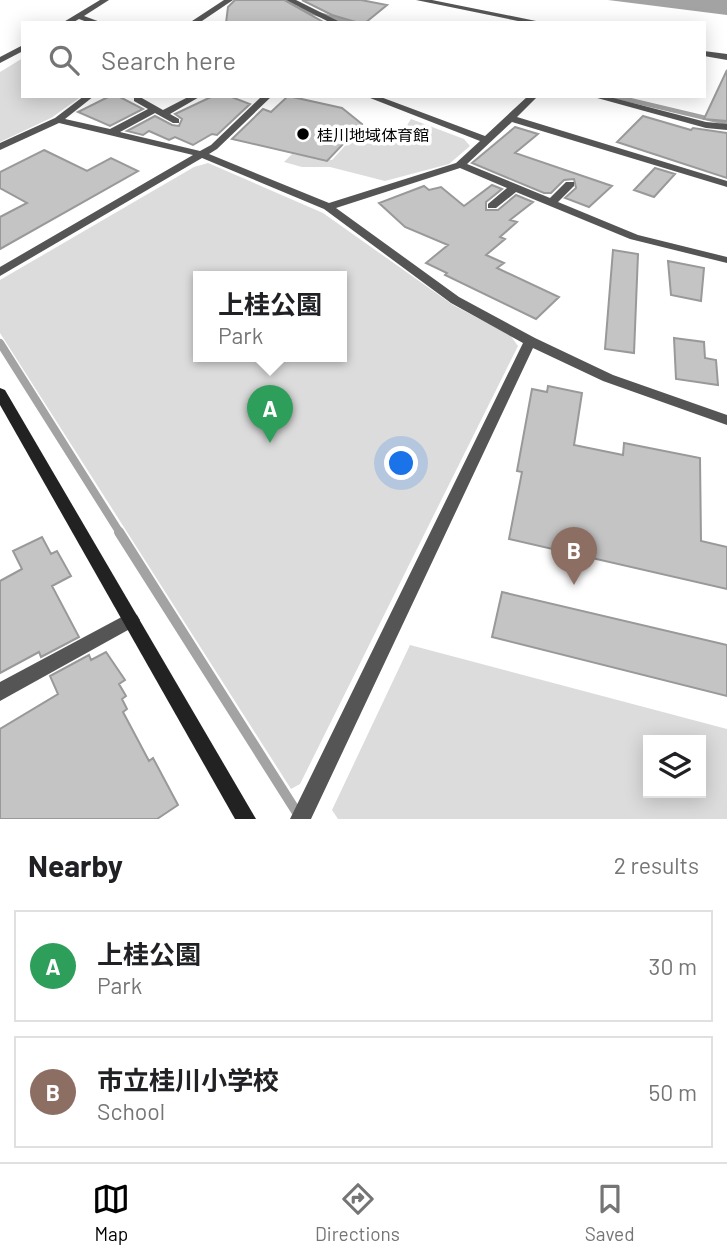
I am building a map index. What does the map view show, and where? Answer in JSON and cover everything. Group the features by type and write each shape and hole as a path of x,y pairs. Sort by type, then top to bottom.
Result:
{"street":[{"path":"69,21 102,0"},
{"path":"196,21 229,0"},
{"path":"290,0 334,21"},
{"path":"420,0 531,21"},
{"path":"78,16 93,21"},
{"path":"0,60 21,48"},
{"path":"706,53 727,57"},
{"path":"0,147 58,120 87,98"},
{"path":"110,133 192,98"},
{"path":"374,98 487,140"},
{"path":"328,207 460,165 532,98"},
{"path":"602,98 706,125 727,127"},
{"path":"137,99 176,121"},
{"path":"0,272 214,147 265,99"},
{"path":"510,118 727,184"},
{"path":"58,120 201,155 328,207 454,300 530,341 608,378 727,420"},
{"path":"460,165 634,237 727,260"},
{"path":"551,203 570,184"},
{"path":"492,205 514,188"},
{"path":"300,819 530,341"},
{"path":"0,393 246,819"},
{"path":"0,692 131,620"}],"shaded area":[{"path":"608,0 727,0 727,15"},
{"path":"21,59 21,98 79,98 51,118 0,142 0,72"},
{"path":"411,119 464,139 470,146 449,164 385,181 330,167 302,167 284,162 292,154 332,160 362,127 400,136"},
{"path":"208,163 323,213 453,305 510,335 518,346 300,784 291,789 0,333 0,280 194,167"},
{"path":"410,645 727,729 727,819 338,819 332,810"}],"building":[{"path":"235,0 284,0 321,21 226,21 228,7"},
{"path":"302,0 361,0 387,5 367,21 352,21 332,15"},
{"path":"727,70 727,121 704,119"},
{"path":"106,98 122,98 143,109 110,126 78,112"},
{"path":"209,98 234,98 250,104 217,135 212,134 193,145 175,137 169,140 149,131 143,135 127,131 155,116 179,126 182,119 175,114"},
{"name":"桂川地域体育館","path":"286,98 297,98 342,108 362,124 327,161 232,139 263,109 271,112"},
{"path":"643,116 691,130 693,128 727,133 727,178 617,142"},
{"path":"515,127 538,134 515,153 612,186 589,207 565,198 576,188 574,179 564,180 551,193 544,193 472,163"},
{"path":"44,150 87,171 111,158 138,171 0,249 0,217 27,203 0,188 0,172"},
{"path":"655,168 675,174 654,197 634,190"},
{"path":"492,185 502,189 486,202 486,210 498,210 516,195 533,202 510,220 517,222 500,237 505,239 486,255 504,263 497,268 559,297 536,319 426,263 448,245 405,227 379,203 424,186 429,190 441,187 464,206"},
{"path":"613,250 638,254 634,353 605,349"},
{"path":"668,261 704,268 701,301 671,295"},
{"path":"674,338 704,342 705,358 716,360 718,385 676,379"},
{"path":"548,386 582,393 574,445 623,455 624,443 700,458 701,541 727,547 727,589 509,539 522,472 517,471 532,389 547,392"},
{"path":"42,537 51,554 57,551 71,576 52,586 79,637 41,657 39,652 0,673 0,581 22,569 13,551"},
{"path":"502,592 727,645 727,696 492,637"},
{"path":"106,652 125,680 119,684 126,696 122,699 127,709 123,712 149,761 153,758 178,805 157,819 0,819 0,729 58,694 50,676 89,655 91,660"}],"waterway":[{"path":"280,0 299,9 344,21"},
{"path":"621,98 727,123"},
{"path":"0,343 120,533"},
{"path":"119,532 301,819"}],"place":[{"name":"桂川地域体育館","path":"303,134"},
{"name":"上桂公園","path":"270,443"},
{"name":"市立桂川小学校","path":"574,585"}]}
